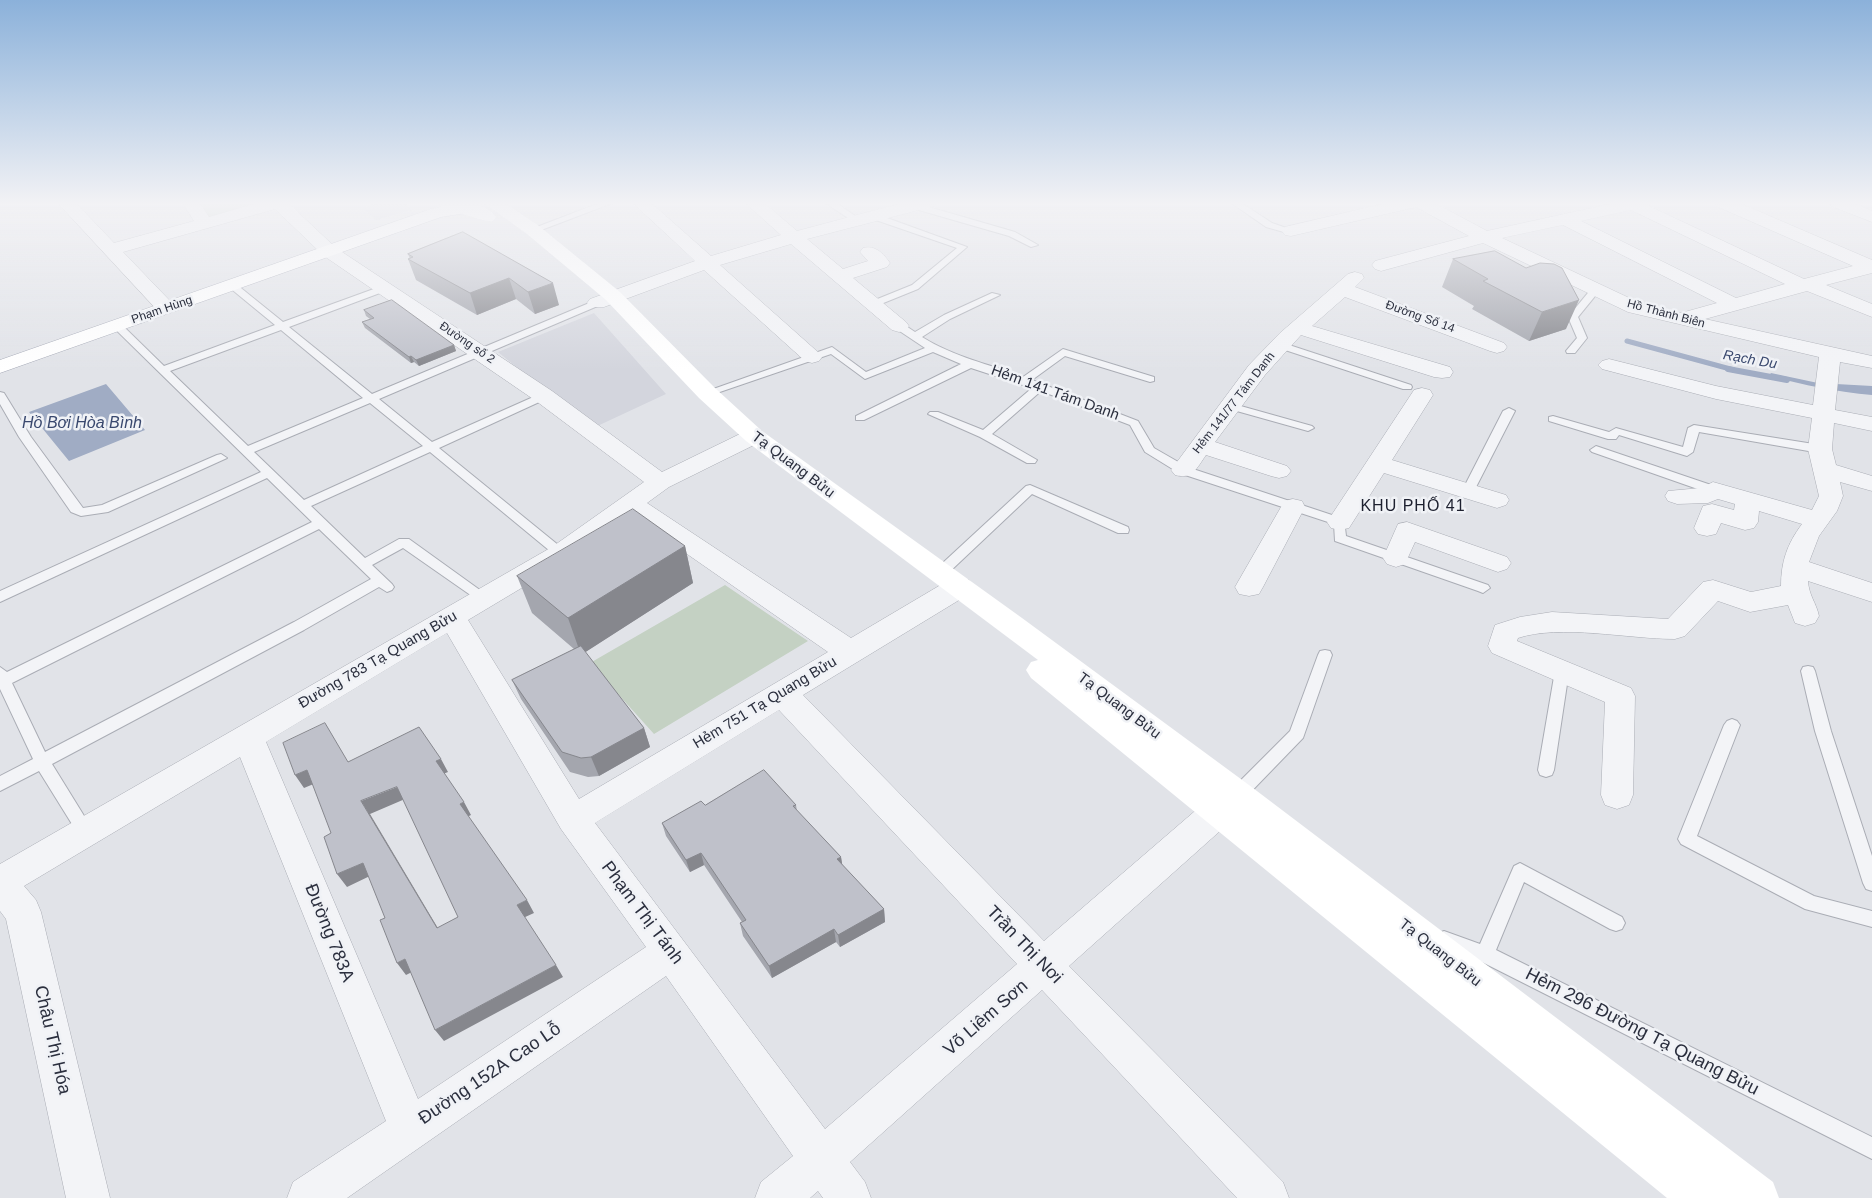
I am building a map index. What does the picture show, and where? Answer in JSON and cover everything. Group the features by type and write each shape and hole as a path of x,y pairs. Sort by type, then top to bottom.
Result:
{"main road":[{"name":"Phạm Hùng","path":"0,367 313,258"},
{"name":"Tạ Quang Bửu","path":"545,258 605,300 707,392 745,441"},
{"name":"Tạ Quang Bửu","path":"562,258 745,441 948,586 1228,804 1701,1198"},
{"name":"Tạ Quang Bửu","path":"1228,804 1407,928 1757,1198"}],"street":[{"path":"118,258 166,308"},
{"name":"Đường số 2","path":"339,258 544,396 660,482"},
{"path":"700,258 812,357"},
{"path":"605,300 727,258"},
{"name":"Hẻm 141 Tám Danh","path":"817,258 899,326"},
{"path":"839,276 881,264 875,258"},
{"path":"1381,264 1404,258"},
{"name":"Hồ Thành Biên","path":"1528,258 1636,308 1872,362"},
{"path":"1641,258 1735,306"},
{"path":"1750,258 1806,285 1872,310"},
{"path":"1852,258 1871,266"},
{"path":"1675,318 1690,318 1871,266"},
{"name":"Hẻm 141/77 Tám Danh","path":"1183,470 1257,370 1280,345 1348,283"},
{"name":"Đường Số 14","path":"1348,283 1497,347"},
{"path":"1298,328 1442,372"},
{"path":"1617,795 1620,696 1495,642 1506,632 1524,624 1573,622 1633,628 1675,629 1713,589 1750,602 1767,598 1800,605 1794,566 1807,535 1818,520 1831,496 1822,459 1825,396 1830,353"},
{"path":"1609,364 1716,392 1825,396 1872,424"},
{"path":"1340,522 1377,463 1414,391"},
{"name":"Đường 783 Tạ Quang Bửu","path":"0,882 562,553 660,482 745,441"},
{"path":"1201,445 1279,471"},
{"path":"1822,459 1872,484"},
{"path":"1377,463 1497,500"},
{"path":"1676,496 1708,495 1713,490 1818,520"},
{"path":"1707,528 1712,512 1745,522 1748,500"},
{"path":"630,503 850,652"},
{"path":"1250,587 1293,507"},
{"path":"1396,558 1407,530 1498,562"},
{"path":"1794,566 1872,593"},
{"name":"Hẻm 751 Tạ Quang Bửu","path":"572,819 850,652 948,586"},
{"name":"Phạm Thị Tánh","path":"452,616 572,819 671,951 849,1198"},
{"name":"Trần Thị Nơi","path":"781,692 1267,1198"},
{"name":"Đường 783A","path":"248,737 410,1129"},
{"name":"Võ Liêm Sơn","path":"777,1198 1228,804"},
{"name":"Châu Thị Hóa","path":"0,894 10,896 23,912 88,1198"},
{"name":"Đường 152A Cao Lỗ","path":"309,1198 671,951"}],"lane":[{"path":"873,304 916,287 951,258"},
{"path":"233,286 562,553"},
{"path":"162,370 386,288"},
{"path":"1571,352 1582,338 1573,317 1595,290"},
{"path":"916,336 947,317 994,296"},
{"path":"246,451 605,300"},
{"path":"0,784 291,630 383,584 117,326"},
{"name":"Hẻm 141 Tám Danh","path":"899,326 933,348 970,364 1040,386 1134,423 1149,450 1183,470 1340,522"},
{"path":"1280,345 1414,391"},
{"path":"707,392 832,350 865,376 933,348"},
{"path":"1025,381 1063,352 1150,379"},
{"path":"860,418 970,364"},
{"path":"984,435 1040,386"},
{"path":"0,395 31,445 75,509 81,512 104,510 221,458"},
{"path":"301,506 544,396"},
{"path":"1230,406 1308,428"},
{"path":"1468,491 1509,411"},
{"path":"934,414 984,435 1031,460"},
{"path":"1553,419 1612,437 1616,431 1687,452 1694,428 1822,459"},
{"path":"1596,450 1713,490"},
{"path":"0,597 268,473"},
{"path":"948,586 1030,489 1123,530"},
{"path":"1340,522 1340,538 1483,588"},
{"path":"86,832 42,762 2,676 319,524"},
{"path":"362,565 404,542 484,598"},
{"path":"1228,804 1297,734 1325,654"},
{"path":"1546,770 1562,671"},
{"path":"1808,672 1823,731 1872,883"},
{"path":"1732,725 1688,839 1811,903 1872,919"},
{"path":"1486,954 1520,871 1616,923"},
{"name":"Hẻm 296 Đường Tạ Quang Bửu","path":"1407,928 1486,954 1872,1148"}],"shaded area":[{"path":"594,313 666,394 591,429 498,352"}],"green space":[{"path":"725,585 808,641 654,734 590,663"}],"water":[{"path":"1771,373 1818,383 1872,386 1872,395 1808,385 1769,376"},
{"name":"Hồ Bơi Hòa Bình","path":"106,384 145,430 69,461 29,412"}],"building":[{"path":"509,258 553,283 528,292 509,278 470,293 408,259"},
{"path":"1508,258 1526,268 1540,263 1554,264 1562,268 1579,300 1542,312 1483,281 1488,279 1453,259"},
{"path":"392,300 454,345 416,360 411,356 409,357 362,322 374,318 364,310"},
{"path":"633,509 685,546 568,618 517,576"},
{"path":"581,646 644,728 591,757 581,758 562,752 512,680"},
{"path":"325,723 348,762 419,727 441,759 436,761 464,802 460,804 527,900 517,905 556,965 435,1030 405,959 397,963 380,920 385,918 363,863 337,874 324,837 331,833 307,770 295,775 283,743","holes":["397,787 458,917 437,928 361,801"]},
{"path":"764,770 796,805 793,806 841,857 837,859 884,909 838,935 834,929 769,966 740,923 746,920 701,853 686,860 662,823 701,801 705,805"}],"waterway":[{"name":"Rạch Du","path":"1627,341 1734,370"},
{"name":"Rạch Du","path":"1728,369 1787,380"}],"district":[{"name":"KHU PHỐ 41","path":"1413,507"}]}
